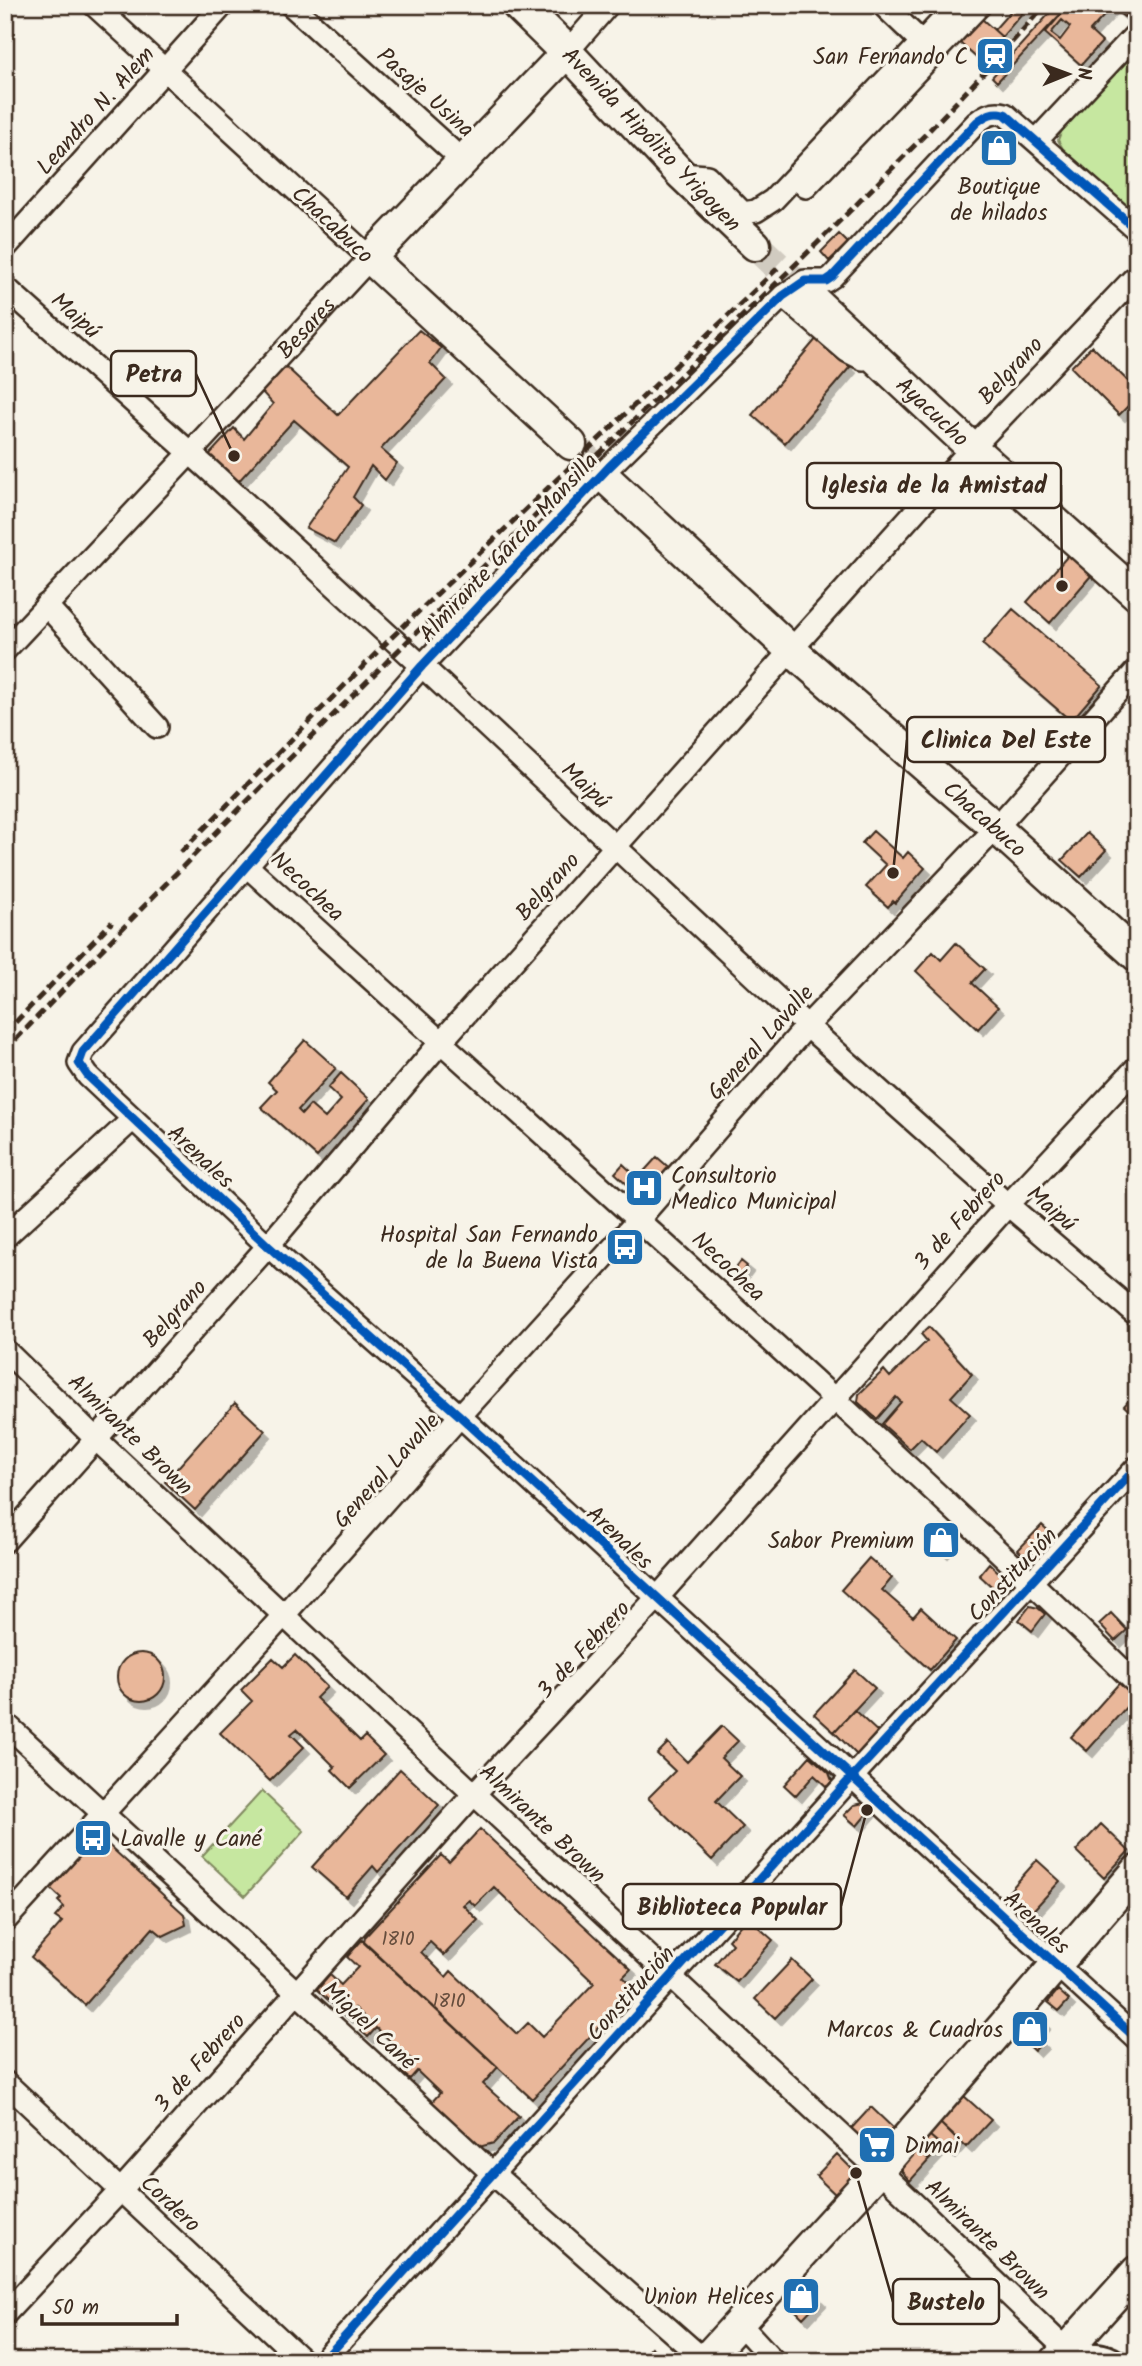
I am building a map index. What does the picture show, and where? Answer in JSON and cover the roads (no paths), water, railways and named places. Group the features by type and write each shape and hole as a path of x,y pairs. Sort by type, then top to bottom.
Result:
{"main road":[{"name":"Avenida Hipólito Yrigoyen","path":"519,5 567,52"}],"street":[{"name":"Chacabuco","path":"94,5 571,444"},
{"name":"Leandro N. Alem","path":"5,248 223,5"},
{"name":"Pasaje Usina","path":"291,5 463,161"},
{"name":"Besares","path":"5,650 370,258 567,52 608,5"},
{"path":"883,5 929,48"},
{"path":"929,48 957,5"},
{"path":"681,174 707,176 743,213 757,211 773,200 929,48 980,5"},
{"path":"1137,33 1037,141 1137,230"},
{"name":"Avenida Hipólito Yrigoyen","path":"567,52 681,174 755,244"},
{"name":"Almirante García Mansilla","path":"79,1063 83,1052 422,666 609,475 801,291 832,277 986,114 1005,114 1037,141"},
{"name":"Belgrano","path":"5,1541 268,1246 440,1043 972,448 1137,275"},
{"name":"Maipú","path":"5,287 422,666 807,1026 1008,1205 1137,1315"},
{"name":"Ayacucho","path":"801,291 1137,595"},
{"name":"Chacabuco","path":"609,475 707,572 792,650 996,828 1137,956"},
{"path":"46,605 156,727"},
{"name":"General Lavalle","path":"5,1921 639,1219 807,1026 996,828 1137,670"},
{"name":"Necochea","path":"247,866 440,1043 639,1219 1032,1582 1137,1684"},
{"name":"Arenales","path":"79,1063 88,1076 268,1246 460,1416 1137,2039"},
{"name":"3 de Febrero","path":"5,2314 120,2191 474,1794 657,1598 1008,1205 1137,1067"},
{"path":"5,1237 133,1119"},
{"name":"Almirante Brown","path":"5,1350 96,1440 879,2170 1067,2357"},
{"name":"Constitución","path":"323,2361 1137,1467"},
{"name":"Miguel Cané","path":"5,1723 492,2173 704,2361"},
{"path":"704,2361 879,2170 1137,1871"},
{"name":"Cordero","path":"5,2082 303,2361"},
{"path":"1067,2357 1137,2271"},
{"path":"738,2322 774,2361"}],"lane":[{"path":"1067,2357 1105,2348 1124,2361"}],"tunnel":[{"path":"755,245 807,294"},
{"path":"571,444 610,482"}],"railway":[{"path":"5,1051 152,898 375,674 883,177 1045,5"},
{"path":"181,852 391,638 781,265"},
{"path":"5,1033 112,922"}],"place":[{"name":"San Fernando C","path":"995,56"},
{"name":"Boutique de hilados","path":"999,148"},
{"name":"Petra","path":"234,456"},
{"name":"Iglesia de la Amistad","path":"1062,586"},
{"name":"Clinica Del Este","path":"893,873"},
{"name":"Consultorio Medico Municipal","path":"644,1188"},
{"name":"Hospital San Fernando de la Buena Vista","path":"625,1247"},
{"name":"Sabor Premium","path":"941,1540"},
{"name":"Biblioteca Popular","path":"867,1810"},
{"name":"Lavalle y Cané","path":"93,1838"},
{"name":"Marcos & Cuadros","path":"1030,2029"},
{"name":"Dimai","path":"877,2145"},
{"name":"Bustelo","path":"856,2173"},
{"name":"Union Helices","path":"801,2296"}]}
